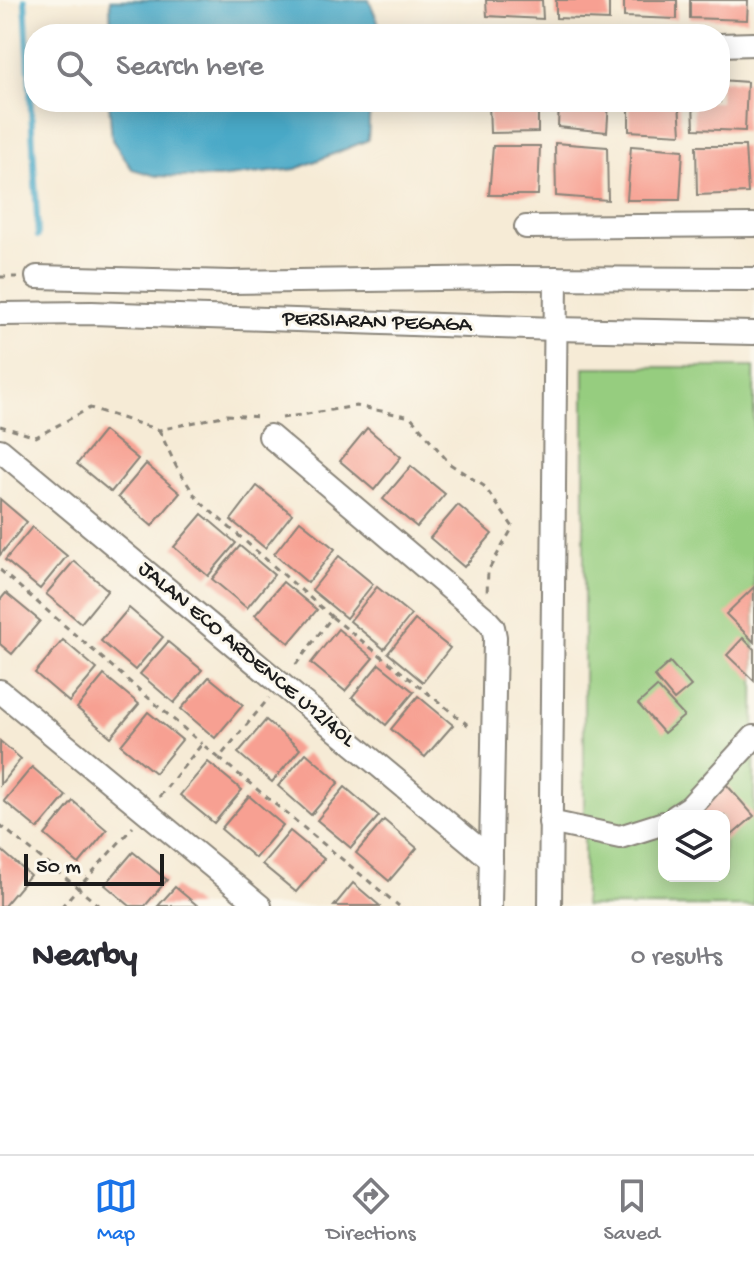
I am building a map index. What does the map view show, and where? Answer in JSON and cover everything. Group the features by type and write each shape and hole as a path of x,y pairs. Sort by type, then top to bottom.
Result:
{"street":[{"path":"730,45 754,44"},
{"path":"526,227 754,225"},
{"name":"PERSIARAN PEGAGA","path":"37,277 231,282 754,279"},
{"path":"550,906 556,278"},
{"name":"PERSIARAN PEGAGA","path":"0,314 92,313 754,333"},
{"path":"270,436 493,627 490,906"},
{"name":"JALAN ECO ARDENCE U12/40L","path":"0,450 491,859"},
{"path":"0,691 260,906"},
{"path":"685,810 754,737"},
{"path":"550,822 620,837 658,825"}],"path":[{"path":"159,430 176,466 198,500 332,617 493,745"},
{"path":"0,570 202,744 399,906"},
{"path":"219,758 332,617"},
{"path":"62,906 147,812 202,744"},
{"path":"0,825 99,906"}],"green space":[{"path":"584,367 754,367 754,906 584,906"}],"water":[{"path":"110,0 369,0 379,24 111,24"},
{"path":"110,112 369,112 368,140 296,169 218,178 156,176 132,169 112,140"}],"building":[{"path":"486,0 542,0 543,19 487,16"},
{"path":"556,0 609,0 609,20 556,18"},
{"path":"624,0 677,0 677,19 624,17"},
{"path":"690,0 748,0 747,20 690,18"},
{"path":"730,81 747,82 745,131 694,129 693,112 730,112"},
{"path":"489,112 538,112 538,132 490,133"},
{"path":"559,112 608,112 607,132 558,127"},
{"path":"629,112 680,112 681,134 629,131"},
{"path":"555,143 607,147 608,200 556,196"},
{"path":"493,146 540,146 538,195 489,195"},
{"path":"631,146 683,150 680,200 627,200"},
{"path":"696,146 745,146 748,193 697,195"},
{"path":"367,428 401,457 374,490 340,461"},
{"path":"104,431 138,459 111,492 77,464"},
{"path":"146,464 180,493 152,526 118,497"},
{"path":"411,466 445,494 417,527 383,499"},
{"path":"257,486 292,514 265,548 231,520"},
{"path":"0,499 27,522 0,555"},
{"path":"458,505 492,534 464,567 430,538"},
{"path":"202,514 236,543 208,576 174,547"},
{"path":"300,521 335,549 308,583 274,554"},
{"path":"32,527 67,556 40,589 5,560"},
{"path":"240,546 274,575 247,608 212,579"},
{"path":"339,556 373,584 346,618 312,590"},
{"path":"74,561 108,590 81,623 46,594"},
{"path":"283,582 317,610 289,643 255,615"},
{"path":"377,587 411,615 384,649 350,621"},
{"path":"754,587 754,642 726,614"},
{"path":"6,593 40,621 12,654 0,644 0,600"},
{"path":"129,608 163,637 135,670 101,641"},
{"path":"415,620 450,648 423,682 388,653"},
{"path":"338,629 373,658 345,691 311,663"},
{"path":"743,638 754,649 754,681 727,655"},
{"path":"63,640 97,669 69,702 35,673"},
{"path":"168,642 202,670 174,703 140,674"},
{"path":"670,662 691,686 674,700 654,676"},
{"path":"379,664 414,692 386,725 352,697"},
{"path":"104,675 139,704 111,737 77,708"},
{"path":"209,677 243,705 215,738 181,709"},
{"path":"657,687 684,716 664,733 638,704"},
{"path":"418,696 453,725 425,757 391,729"},
{"path":"148,712 182,740 155,773 121,745"},
{"path":"266,720 300,749 272,782 238,753"},
{"path":"0,741 21,759 0,785"},
{"path":"306,753 339,782 311,815 278,786"},
{"path":"208,762 242,790 214,823 180,795"},
{"path":"32,767 66,796 38,829 4,801"},
{"path":"726,784 754,816 730,837 730,810 695,810"},
{"path":"345,787 379,816 351,848 317,820"},
{"path":"249,796 283,825 255,858 221,829"},
{"path":"73,801 107,830 79,864 45,835"},
{"path":"384,820 417,848 389,881 356,853"},
{"path":"290,831 324,859 296,892 262,864"},
{"path":"0,849 30,875 4,906 0,906"},
{"path":"133,852 167,880 145,906 130,906 105,885"},
{"path":"353,883 380,906 334,906"},
{"path":"175,887 198,906 158,906"}],"waterway":[{"path":"25,0 26,24"},
{"path":"31,112 38,236"}]}
